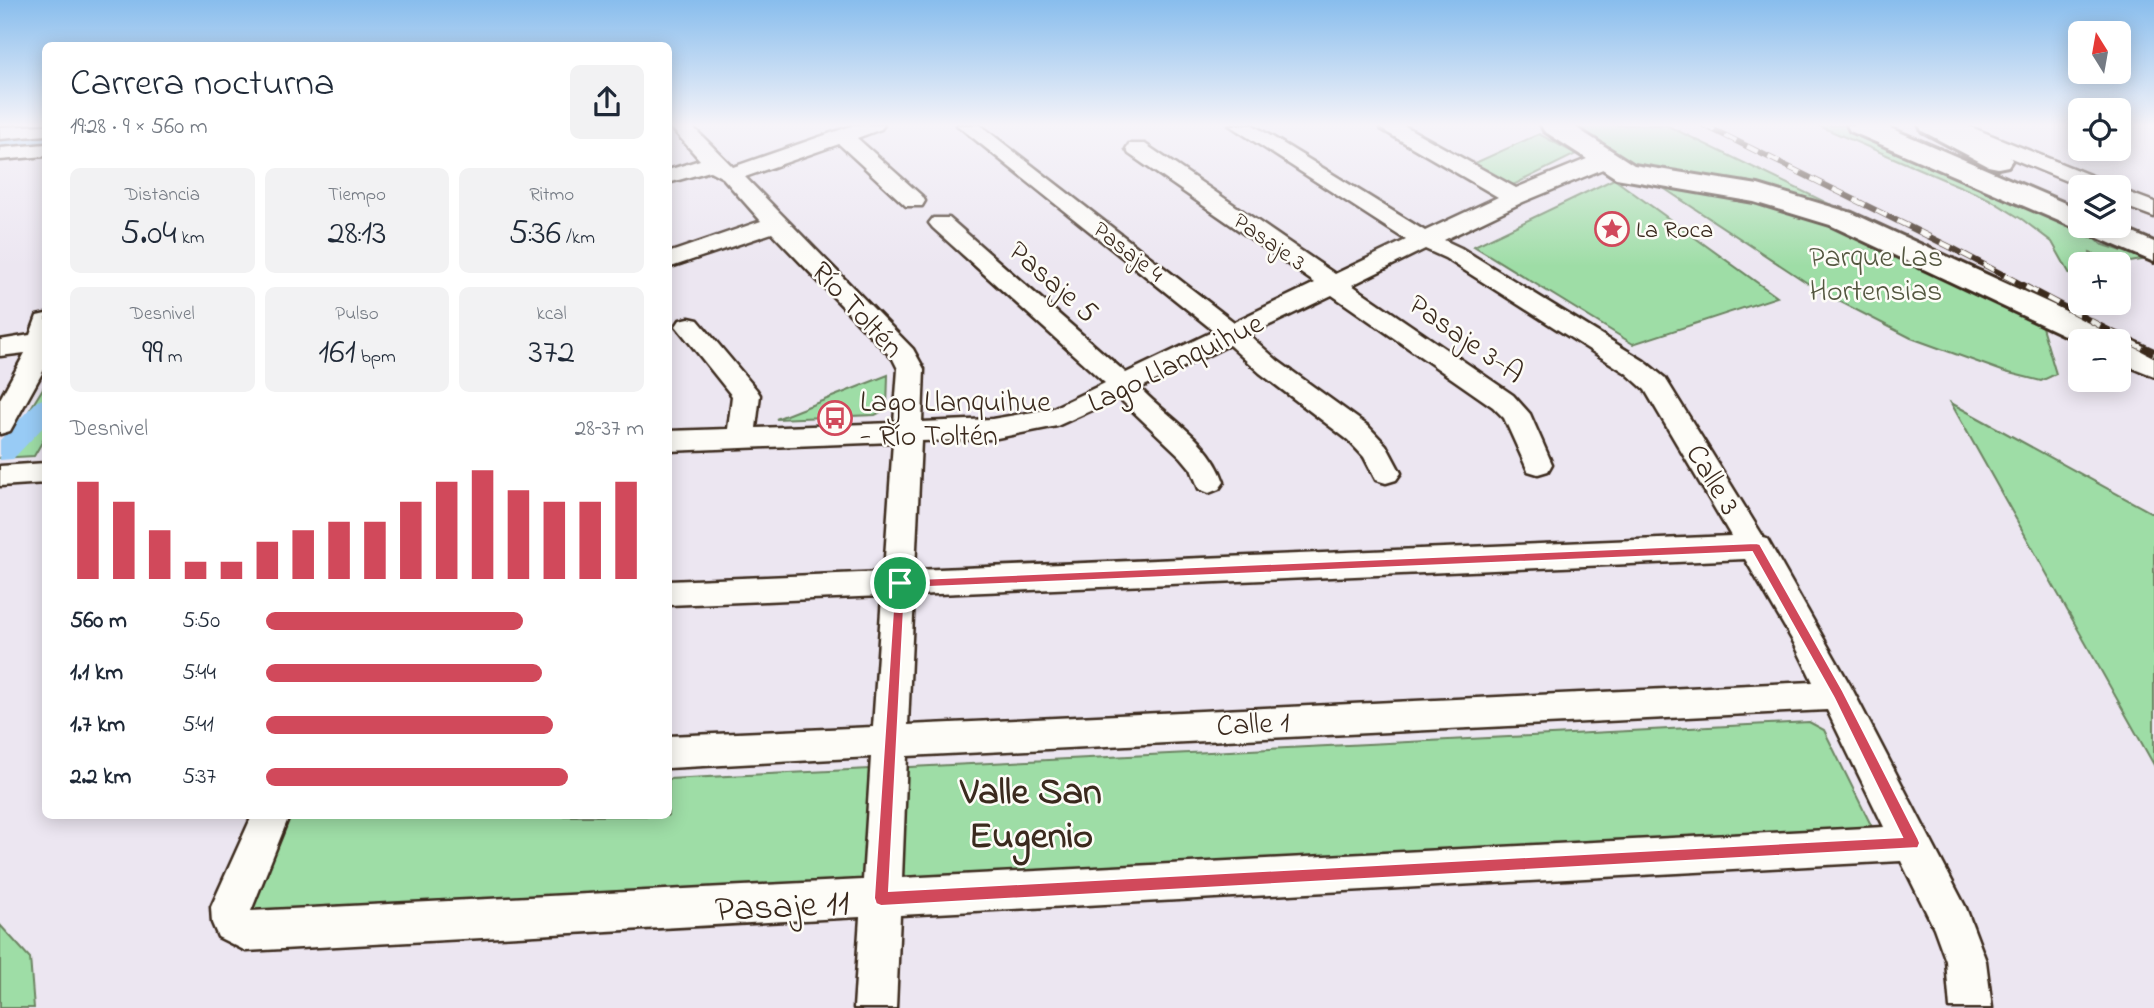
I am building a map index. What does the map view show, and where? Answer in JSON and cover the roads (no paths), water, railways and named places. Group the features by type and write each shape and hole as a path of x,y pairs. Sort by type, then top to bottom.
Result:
{"main road":[{"path":"1651,172 1758,194 1841,219 2079,329"},
{"path":"1968,172 2068,215"},
{"path":"2005,172 2068,199"},
{"path":"2021,172 2068,197"},
{"path":"2131,227 2154,237"},
{"path":"2120,238 2154,253"},
{"path":"2131,354 2154,365"}],"street":[{"path":"672,176 699,172"},
{"name":"Río Toltén","path":"727,172 904,355 911,369 875,1008"},
{"path":"882,172 914,201"},
{"name":"Pasaje 4","path":"1027,172 1232,334 1269,367 1368,442 1386,473"},
{"name":"Pasaje 3","path":"1170,172 1334,285"},
{"name":"Calle 3","path":"1315,172 1426,241 1453,253 1646,376 1662,393 1756,547 1838,695 1960,942 1969,979 1971,1008"},
{"path":"1471,172 1515,197"},
{"name":"Lago Llanquihue","path":"672,441 992,429 1037,423 1077,410 1515,197 1595,172"},
{"path":"2131,201 2154,210"},
{"name":"Pasaje 5","path":"941,223 1199,458 1209,482"},
{"path":"672,260 776,224"},
{"name":"Pasaje 3-A","path":"1334,285 1503,401 1516,414 1538,464"},
{"path":"689,326 746,395 741,438"},
{"path":"0,348 42,336"},
{"path":"0,424 19,393 42,340"},
{"path":"0,476 41,467"},
{"path":"672,593 1756,547"},
{"name":"Calle 1","path":"672,752 1838,695"},
{"name":"Pasaje 11","path":"269,819 231,907 232,923 246,931 1912,843"}],"waterway":[{"path":"4,452 42,411"}],"railway":[{"path":"1799,172 1952,248 2154,354"}],"place":[{"name":"La Roca","path":"1612,229"},
{"name":"Lago Llanquihue - Río Toltén","path":"835,418"}],"district":[{"name":"Valle San Eugenio","path":"1031,812"}],"park label":[{"name":"Parque Las Hortensias","path":"1876,273"}]}
